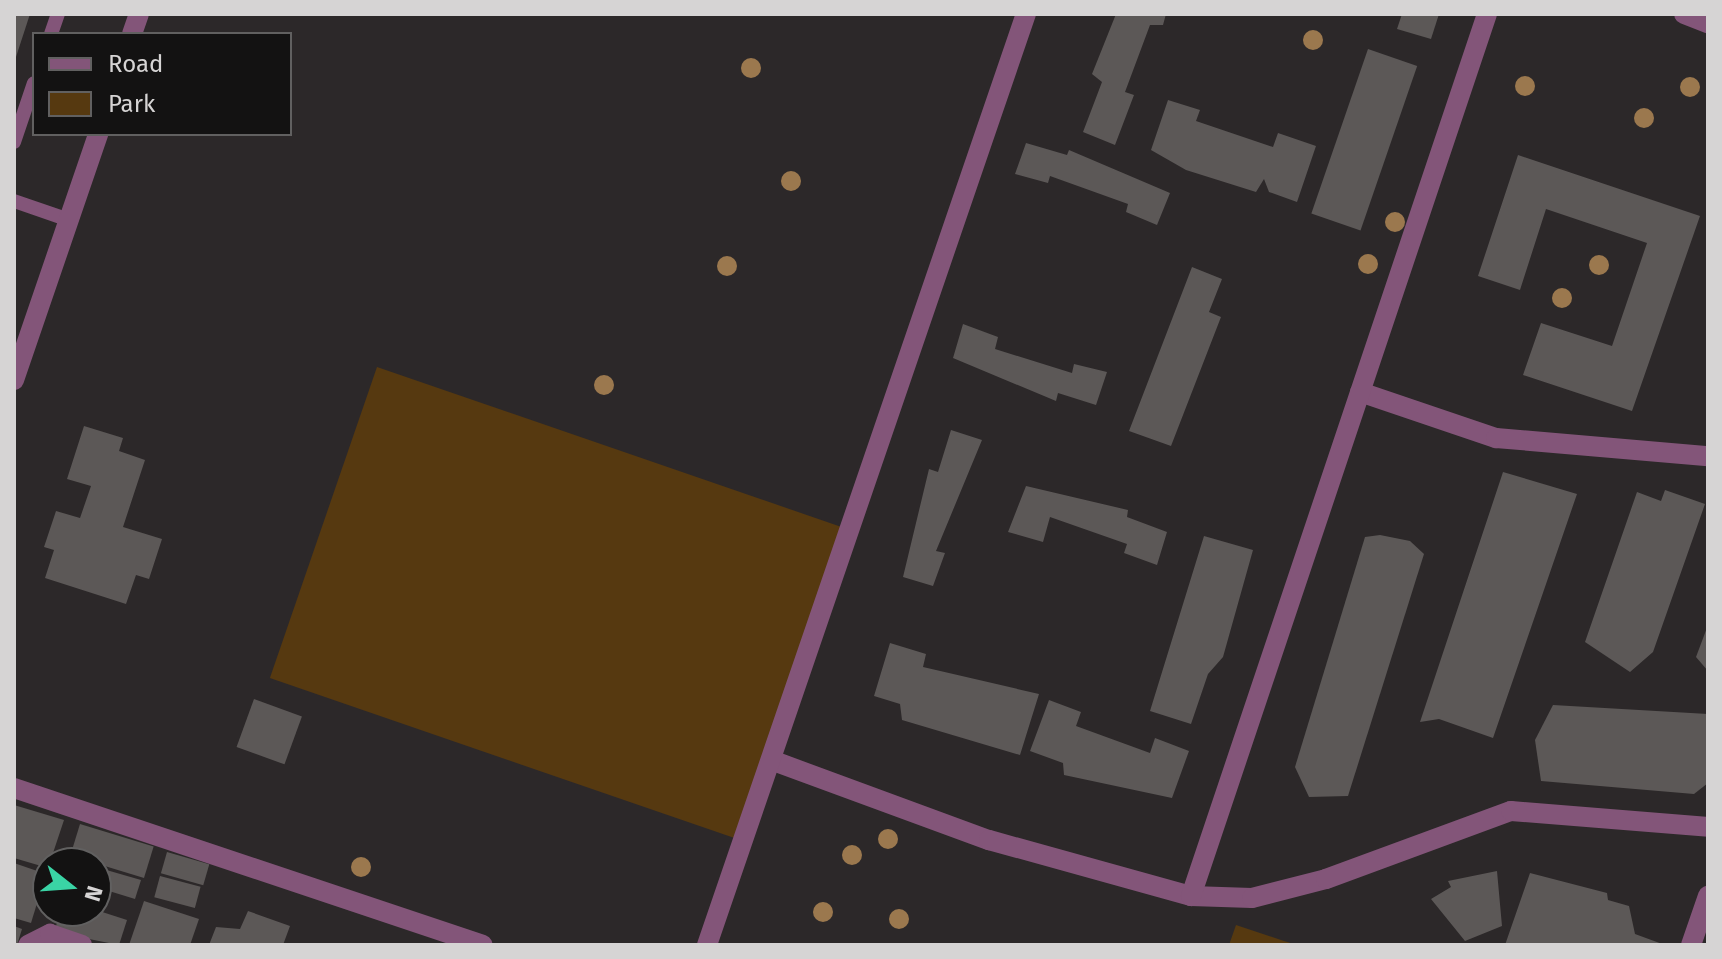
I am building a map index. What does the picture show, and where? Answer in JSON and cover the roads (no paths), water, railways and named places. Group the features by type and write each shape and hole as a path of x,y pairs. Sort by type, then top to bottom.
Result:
{"street":[{"path":"707,945 1026,14"},
{"path":"1191,896 1487,14"},
{"path":"1684,14 1708,23"},
{"path":"14,380 97,136"},
{"path":"1360,392 1496,438 1708,456"},
{"path":"771,760 989,840 1191,896 1252,898 1326,879 1511,811 1708,827"},
{"path":"14,788 482,945"},
{"path":"1691,945 1708,896"},
{"path":"28,945 50,934 82,945"}],"lane":[{"path":"14,142 32,89"},
{"path":"14,201 69,220"}]}
